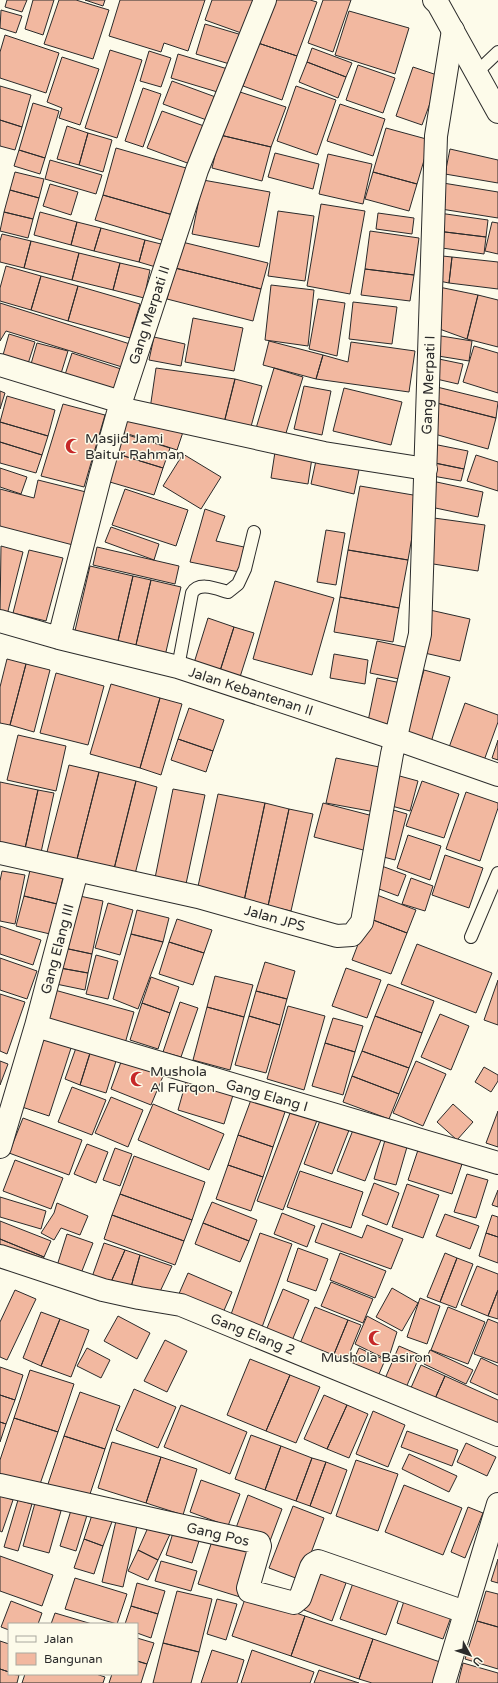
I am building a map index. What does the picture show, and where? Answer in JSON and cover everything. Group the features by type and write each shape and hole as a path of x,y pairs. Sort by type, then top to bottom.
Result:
{"street":[{"name":"Gang Merpati II","path":"59,638 120,405 197,170 265,0"},
{"path":"434,0 438,4 453,30 498,112"},
{"name":"Gang Merpati I","path":"396,739 420,634 436,136 453,30"},
{"path":"0,365 120,405 324,453 426,469"},
{"name":"Jalan Kebantenan II","path":"0,621 59,638 178,667 396,739 498,775"},
{"name":"Jalan JPS","path":"0,853 198,897 337,936 352,935 362,922 396,739"},
{"name":"Gang Elang III","path":"0,1147 36,1026 77,871"},
{"name":"Gang Elang I","path":"36,1026 498,1163"},
{"name":"Gang Elang 2","path":"0,1256 103,1290 140,1298 181,1304 498,1435"},
{"name":"Gang Pos","path":"0,1486 259,1543 260,1546 248,1588 250,1591 294,1602 300,1598 311,1567 318,1561 465,1612"},
{"path":"444,1683 498,1504"}],"lane":[{"path":"476,73 498,52"},
{"path":"178,667 194,589 200,586 228,592 238,584 245,569 254,532"},
{"path":"471,937 498,873"}],"building":[{"path":"7,0 27,0 22,12 5,7"},
{"path":"33,0 54,0 43,35 25,29"},
{"path":"59,0 76,0 109,10 93,59 44,44"},
{"path":"85,0 105,0 103,6"},
{"path":"120,0 205,0 188,51 164,43 161,52 109,36"},
{"path":"212,0 257,0 244,34 205,20"},
{"path":"274,0 310,0 317,2 297,56 258,43"},
{"path":"323,0 351,0 333,52 308,43"},
{"path":"1,10 22,16 16,33 0,28"},
{"path":"349,11 409,28 395,74 335,55"},
{"path":"205,24 242,35 233,65 196,54"},
{"path":"5,35 59,53 46,93 0,78 0,52"},
{"path":"258,43 297,56 282,100 243,86"},
{"path":"312,48 352,63 346,77 307,62"},
{"path":"110,50 142,60 117,138 85,128"},
{"path":"149,51 171,58 161,87 140,81"},
{"path":"178,54 231,70 224,94 171,78"},
{"path":"62,57 99,69 80,125 59,118 62,108 47,102"},
{"path":"307,62 346,77 338,98 299,82"},
{"path":"358,65 395,78 383,113 346,100"},
{"path":"413,67 440,76 422,125 396,116"},
{"path":"172,81 221,99 212,122 163,104"},
{"path":"0,86 31,95 22,127 0,120"},
{"path":"296,86 336,100 317,155 277,141"},
{"path":"143,88 161,94 143,147 125,141"},
{"path":"240,92 286,107 271,147 220,135"},
{"path":"33,103 59,111 45,158 19,150"},
{"path":"340,104 385,119 373,156 327,141"},
{"path":"162,111 204,126 190,164 147,148"},
{"path":"0,120 22,127 15,150 0,146"},
{"path":"67,126 88,133 79,165 57,159"},
{"path":"386,128 430,140 417,184 373,172"},
{"path":"88,133 112,140 103,172 79,165"},
{"path":"220,135 271,147 262,181 212,168"},
{"path":"116,148 186,168 173,215 103,195"},
{"path":"450,149 498,160 498,183 445,174"},
{"path":"19,150 45,158 40,174 14,166"},
{"path":"275,153 319,164 313,189 268,177"},
{"path":"328,154 372,164 363,204 319,194"},
{"path":"50,160 102,175 96,194 45,179"},
{"path":"15,172 44,179 39,198 10,190"},
{"path":"373,172 417,184 409,211 365,199"},
{"path":"203,180 270,192 259,247 192,234"},
{"path":"443,183 498,192 498,218 441,209"},
{"path":"50,184 78,192 71,215 43,206"},
{"path":"10,190 39,198 33,219 4,212"},
{"path":"103,195 173,215 165,241 95,220"},
{"path":"321,204 365,211 350,294 307,286"},
{"path":"278,211 314,216 305,281 268,276"},
{"path":"4,212 33,219 28,238 0,231"},
{"path":"40,212 77,222 71,245 34,235"},
{"path":"378,213 414,218 412,234 376,229"},
{"path":"439,213 488,220 486,237 437,231"},
{"path":"77,222 101,228 94,251 71,245"},
{"path":"492,222 498,223 498,254 485,251"},
{"path":"101,228 145,240 139,262 94,251"},
{"path":"370,231 419,238 414,275 365,269"},
{"path":"437,231 486,237 484,254 435,247"},
{"path":"2,234 31,241 24,268 0,262 0,241"},
{"path":"145,240 165,245 159,268 139,262"},
{"path":"31,241 79,253 72,280 24,268"},
{"path":"182,242 268,263 261,289 175,268"},
{"path":"79,253 120,263 113,290 72,280"},
{"path":"433,255 452,257 449,283 434,280"},
{"path":"452,257 498,262 498,289 449,283"},
{"path":"120,263 150,270 144,298 113,290"},
{"path":"6,266 41,276 31,310 0,301 0,288"},
{"path":"175,268 261,289 253,321 167,299"},
{"path":"365,269 414,275 410,301 361,295"},
{"path":"41,276 78,286 68,321 31,310"},
{"path":"271,285 314,290 308,346 265,340"},
{"path":"78,286 140,304 130,338 68,321"},
{"path":"434,286 478,295 467,339 434,327"},
{"path":"478,295 498,300 498,347 467,339"},
{"path":"318,299 345,303 337,356 309,349"},
{"path":"353,302 397,307 392,344 349,339"},
{"path":"0,303 130,344 122,367 6,331 0,341"},
{"path":"193,318 243,328 234,371 185,362"},
{"path":"9,334 35,342 26,370 1,362"},
{"path":"435,335 472,341 469,361 432,355"},
{"path":"154,337 185,344 181,366 149,360"},
{"path":"269,341 323,355 316,379 263,365"},
{"path":"351,342 415,351 409,392 316,379 323,355 348,362"},
{"path":"37,343 68,351 59,380 29,371"},
{"path":"474,346 498,353 498,393 463,382"},
{"path":"72,353 121,369 112,393 63,381"},
{"path":"434,358 463,364 458,384 432,378"},
{"path":"156,368 235,379 223,427 150,409"},
{"path":"274,368 303,377 283,443 254,435"},
{"path":"235,379 262,386 249,434 223,427"},
{"path":"304,386 331,391 322,435 294,429"},
{"path":"437,387 498,402 496,418 433,402"},
{"path":"344,388 402,402 391,445 333,431"},
{"path":"0,391 5,393 0,409"},
{"path":"7,396 55,410 48,436 0,422"},
{"path":"433,402 496,418 488,449 431,433"},
{"name":"Masjid Jami Baitur Rahman","path":"63,404 105,415 84,487 41,476"},
{"path":"126,410 184,429 177,450 119,431"},
{"path":"0,422 48,436 42,455 0,442"},
{"path":"118,432 170,448 163,468 111,452"},
{"path":"0,442 42,455 36,473 0,463"},
{"path":"433,444 468,451 464,469 430,462"},
{"path":"111,452 163,468 154,495 103,480"},
{"path":"275,452 312,458 308,484 271,478"},
{"path":"183,454 221,477 201,509 163,486"},
{"path":"476,455 498,462 498,491 467,481"},
{"path":"317,456 360,465 354,494 311,484"},
{"path":"430,462 464,469 461,481 427,475"},
{"path":"0,468 27,477 21,494 0,487"},
{"path":"38,480 86,492 73,545 0,526 0,489 34,498"},
{"path":"432,481 483,492 478,517 426,506"},
{"path":"360,486 419,496 408,560 348,550"},
{"path":"125,489 188,510 176,546 112,525"},
{"path":"205,509 225,516 216,541 244,547 239,572 190,562"},
{"path":"434,518 485,525 478,571 427,563"},
{"path":"111,527 159,544 154,560 105,542"},
{"path":"326,530 345,533 336,585 317,582"},
{"path":"1,546 23,552 7,615 0,613"},
{"path":"97,547 179,566 175,584 93,565"},
{"path":"29,550 63,558 46,621 13,613"},
{"path":"348,550 408,560 399,608 340,597"},
{"path":"90,566 133,576 117,645 74,635"},
{"path":"133,576 151,580 135,649 117,645"},
{"path":"151,580 181,587 165,656 135,649"},
{"path":"275,581 334,598 312,675 253,659"},
{"path":"340,597 399,608 393,642 334,632"},
{"path":"430,610 470,619 460,661 420,652"},
{"path":"208,618 234,627 220,671 194,663"},
{"path":"234,627 254,633 240,677 220,671"},
{"path":"377,641 410,648 404,680 370,673"},
{"path":"334,654 368,660 365,684 330,678"},
{"path":"7,659 26,664 10,725 0,723 0,687"},
{"path":"26,664 50,670 34,732 10,725"},
{"path":"424,670 450,677 430,746 405,740"},
{"path":"56,673 104,686 88,745 40,733"},
{"path":"377,678 406,684 396,732 367,726"},
{"path":"111,684 160,698 140,768 90,754"},
{"path":"160,698 182,704 161,775 140,768"},
{"path":"465,703 498,715 498,722 482,766 447,753"},
{"path":"189,708 224,720 213,751 178,739"},
{"path":"18,735 66,746 56,791 7,780"},
{"path":"178,739 213,751 206,772 171,760"},
{"path":"498,740 498,760 492,758"},
{"path":"336,758 384,768 375,812 326,803"},
{"path":"69,765 99,772 75,867 45,860"},
{"path":"99,772 136,781 112,877 75,867"},
{"path":"396,775 418,781 410,811 388,805"},
{"path":"136,781 157,787 133,882 112,877"},
{"path":"422,781 459,794 444,838 406,826"},
{"path":"0,782 38,790 24,853 0,848"},
{"path":"173,789 205,795 186,884 155,878"},
{"path":"38,790 54,793 40,857 24,853"},
{"path":"466,792 498,803 498,808 480,861 446,849"},
{"path":"218,794 265,803 244,901 197,891"},
{"path":"265,803 289,809 268,906 244,901"},
{"path":"323,803 377,817 367,851 314,837"},
{"path":"289,809 313,814 291,911 268,906"},
{"path":"390,809 407,814 395,860 376,855"},
{"path":"408,835 441,846 430,880 397,868"},
{"path":"445,855 483,868 469,908 432,895"},
{"path":"379,865 406,875 398,896 371,886"},
{"path":"31,866 64,873 57,904 24,896"},
{"path":"2,871 25,875 15,924 0,921 0,881"},
{"path":"411,878 433,886 425,911 402,904"},
{"path":"75,895 103,901 92,954 64,948"},
{"path":"377,895 416,910 407,933 368,918"},
{"path":"24,896 57,904 50,934 16,926"},
{"path":"108,903 133,910 120,955 95,948"},
{"path":"137,910 169,918 163,942 131,934"},
{"path":"368,918 407,933 391,974 352,960"},
{"path":"177,919 212,930 204,953 169,942"},
{"path":"0,926 41,940 33,965 0,954"},
{"path":"131,934 163,942 138,1009 113,999"},
{"path":"169,942 204,953 193,985 159,974"},
{"path":"417,944 492,973 476,1013 401,984"},
{"path":"64,948 92,954 88,973 60,968"},
{"path":"96,955 118,961 108,999 86,994"},
{"path":"0,958 37,971 27,999 0,990"},
{"path":"265,962 295,971 287,999 256,991"},
{"path":"60,968 88,973 85,990 56,984"},
{"path":"346,968 381,980 367,1018 332,1006"},
{"path":"215,976 253,985 244,1017 207,1007"},
{"path":"151,977 179,987 170,1013 142,1003"},
{"path":"498,980 498,1025 484,1020"},
{"path":"388,984 434,1001 422,1033 375,1016"},
{"path":"51,989 134,1012 124,1047 42,1024"},
{"path":"256,991 287,999 280,1025 249,1016"},
{"path":"0,994 25,1002 7,1054 0,1051"},
{"path":"180,1002 198,1008 181,1057 163,1052"},
{"path":"142,1003 170,1013 158,1049 130,1040"},
{"path":"288,1006 325,1016 304,1090 267,1079"},
{"path":"207,1007 244,1017 230,1070 193,1060"},
{"path":"440,1014 469,1026 451,1070 421,1057"},
{"path":"249,1016 280,1025 266,1073 235,1065"},
{"path":"375,1016 422,1033 409,1068 362,1051"},
{"path":"333,1018 363,1026 355,1052 325,1043"},
{"path":"42,1035 72,1045 49,1116 19,1106"},
{"path":"325,1043 355,1052 343,1095 312,1086"},
{"path":"77,1045 91,1050 80,1085 65,1079"},
{"path":"91,1050 117,1058 106,1093 80,1085"},
{"path":"362,1051 409,1068 399,1094 352,1076"},
{"name":"Mushola Al Furqon","path":"124,1054 166,1069 151,1105 111,1089"},
{"path":"0,1061 8,1064 0,1085"},
{"path":"416,1061 446,1074 423,1126 393,1113"},
{"path":"484,1067 498,1075 498,1081 491,1092 475,1082"},
{"path":"352,1076 399,1094 389,1119 343,1102"},
{"path":"187,1078 234,1092 224,1124 178,1110"},
{"path":"72,1087 106,1100 92,1135 58,1122"},
{"path":"111,1097 143,1110 128,1147 95,1133"},
{"path":"252,1097 286,1109 273,1147 238,1135"},
{"path":"153,1104 224,1134 209,1170 138,1140"},
{"path":"453,1104 473,1122 457,1140 437,1122"},
{"path":"293,1105 319,1115 283,1210 257,1201"},
{"path":"498,1111 498,1147 486,1143"},
{"path":"322,1115 351,1125 332,1174 304,1164"},
{"path":"23,1118 82,1140 69,1175 9,1153"},
{"path":"353,1130 381,1140 365,1181 337,1171"},
{"path":"238,1135 273,1147 263,1177 228,1165"},
{"path":"385,1140 407,1147 396,1185 374,1179"},
{"path":"87,1144 108,1152 96,1183 74,1174"},
{"path":"115,1148 132,1154 120,1186 103,1180"},
{"path":"418,1150 462,1164 452,1194 408,1180"},
{"path":"134,1156 205,1182 192,1220 120,1194"},
{"path":"15,1160 63,1178 51,1209 3,1191"},
{"path":"228,1165 263,1177 251,1211 216,1199"},
{"path":"300,1171 363,1192 351,1228 287,1207"},
{"path":"467,1174 488,1180 476,1218 454,1212"},
{"path":"374,1183 399,1193 387,1225 362,1215"},
{"path":"407,1184 439,1195 423,1238 392,1227"},
{"path":"498,1190 498,1207 492,1205"},
{"path":"120,1194 192,1220 184,1241 112,1215"},
{"path":"0,1197 46,1211 41,1229 0,1217"},
{"path":"212,1202 257,1220 249,1241 203,1223"},
{"path":"57,1203 88,1216 80,1235 61,1228 54,1240 41,1233 54,1213"},
{"path":"282,1213 315,1226 307,1247 274,1234"},
{"path":"445,1214 479,1226 470,1249 436,1236"},
{"path":"112,1215 184,1241 175,1265 104,1239"},
{"path":"492,1215 498,1217 498,1237 486,1233"},
{"path":"0,1221 51,1241 44,1257 0,1239"},
{"path":"203,1223 249,1241 240,1262 195,1244"},
{"path":"322,1223 362,1238 367,1225 403,1239 391,1269 315,1242"},
{"path":"260,1233 292,1244 261,1330 229,1320"},
{"path":"486,1233 498,1237 498,1263 479,1256"},
{"path":"67,1234 93,1243 80,1276 56,1269"},
{"path":"0,1239 44,1257 41,1263 0,1249"},
{"path":"104,1243 125,1250 111,1282 92,1277"},
{"path":"298,1248 328,1259 316,1291 287,1281"},
{"path":"125,1250 140,1255 131,1287 111,1282"},
{"path":"340,1253 386,1271 375,1298 330,1280"},
{"path":"445,1253 457,1258 440,1302 427,1297"},
{"path":"140,1255 172,1266 157,1298 131,1287"},
{"path":"457,1258 473,1264 456,1308 440,1302"},
{"path":"477,1266 498,1274 498,1290 488,1316 461,1305"},
{"path":"188,1273 232,1292 222,1315 178,1296"},
{"path":"331,1282 373,1299 363,1323 321,1306"},
{"path":"392,1288 418,1303 402,1331 376,1317"},
{"path":"283,1289 309,1300 291,1343 265,1333"},
{"path":"15,1290 36,1299 7,1360 0,1357 0,1322"},
{"path":"498,1290 498,1319 488,1316"},
{"path":"420,1298 440,1306 427,1344 407,1337"},
{"path":"315,1307 348,1320 332,1359 299,1346"},
{"path":"448,1307 485,1322 468,1364 431,1350"},
{"path":"41,1312 60,1319 41,1366 23,1358"},
{"path":"118,1316 150,1333 137,1359 104,1341"},
{"name":"Mushola Basiron","path":"367,1316 397,1332 388,1360 355,1344"},
{"path":"60,1319 89,1330 71,1377 41,1366"},
{"path":"488,1319 498,1323 498,1363 474,1354"},
{"path":"348,1320 361,1325 345,1364 332,1359"},
{"path":"165,1340 187,1351 167,1392 144,1381"},
{"path":"399,1346 420,1355 405,1390 384,1381"},
{"path":"87,1348 110,1360 101,1378 77,1366"},
{"path":"359,1348 385,1360 376,1381 349,1370"},
{"path":"430,1350 473,1370 466,1384 424,1364"},
{"path":"481,1358 498,1366 498,1395 470,1382"},
{"path":"250,1359 290,1375 266,1431 227,1415"},
{"path":"421,1365 445,1376 434,1401 410,1390"},
{"path":"0,1367 23,1375 15,1400 0,1395"},
{"path":"30,1370 74,1384 58,1432 14,1418"},
{"path":"290,1375 320,1387 296,1443 266,1431"},
{"path":"445,1376 498,1400 498,1430 434,1401"},
{"path":"134,1389 176,1407 158,1448 116,1430"},
{"path":"80,1392 120,1406 105,1449 64,1436"},
{"path":"0,1395 15,1400 6,1424 0,1422"},
{"path":"324,1395 347,1405 327,1449 304,1439"},
{"path":"181,1405 247,1432 230,1474 164,1447"},
{"path":"347,1405 368,1414 349,1458 327,1449"},
{"path":"373,1411 405,1425 388,1467 356,1454"},
{"path":"14,1418 58,1432 39,1487 0,1474 0,1460"},
{"path":"0,1422 6,1424 0,1442"},
{"path":"407,1431 458,1450 452,1466 401,1447"},
{"path":"251,1435 281,1446 265,1490 235,1479"},
{"path":"64,1436 105,1449 88,1500 47,1487"},
{"path":"112,1442 161,1457 146,1503 98,1488"},
{"path":"466,1443 496,1457 487,1476 457,1462"},
{"path":"281,1446 312,1458 296,1501 265,1490"},
{"path":"409,1454 457,1476 449,1492 402,1469"},
{"path":"161,1457 197,1469 183,1515 146,1503"},
{"path":"312,1458 326,1462 310,1506 296,1501"},
{"path":"356,1460 398,1474 378,1531 336,1516"},
{"path":"326,1462 347,1470 331,1514 310,1506"},
{"path":"201,1480 240,1494 228,1526 190,1512"},
{"path":"404,1485 462,1508 443,1555 385,1532"},
{"path":"0,1495 13,1500 2,1532 0,1531"},
{"path":"248,1495 282,1509 270,1541 236,1528"},
{"path":"18,1500 32,1504 18,1551 4,1547"},
{"path":"35,1503 61,1511 49,1553 23,1546"},
{"path":"293,1506 324,1518 301,1580 269,1568"},
{"path":"72,1507 88,1512 76,1551 60,1546"},
{"path":"468,1507 483,1513 465,1558 451,1552"},
{"path":"93,1512 113,1519 103,1546 84,1539"},
{"path":"116,1521 137,1526 123,1587 102,1582"},
{"path":"150,1523 171,1532 158,1560 138,1550"},
{"path":"173,1533 199,1541 192,1563 166,1555"},
{"path":"213,1538 255,1550 240,1597 198,1584"},
{"path":"84,1539 103,1546 94,1574 74,1568"},
{"path":"138,1550 158,1560 148,1580 128,1571"},
{"path":"0,1556 53,1575 42,1606 0,1591"},
{"path":"498,1559 498,1583 491,1581"},
{"path":"161,1561 197,1571 191,1591 155,1581"},
{"path":"319,1572 346,1583 332,1621 304,1610"},
{"path":"75,1578 127,1594 117,1623 65,1609"},
{"path":"137,1583 165,1591 158,1614 131,1606"},
{"path":"353,1583 399,1599 386,1635 340,1619"},
{"path":"177,1591 212,1599 199,1652 163,1643"},
{"path":"486,1591 498,1594 498,1627 477,1621"},
{"path":"246,1596 305,1616 291,1656 232,1636"},
{"path":"217,1599 237,1604 226,1640 207,1634"},
{"path":"11,1601 42,1613 38,1623 8,1623 8,1630 1,1627"},
{"path":"404,1601 451,1617 443,1639 397,1623"},
{"path":"131,1606 158,1614 151,1638 138,1633 138,1623 125,1623"},
{"path":"55,1613 89,1623 51,1623"},
{"path":"305,1616 373,1639 359,1679 291,1656"},
{"path":"477,1621 498,1627 498,1669 465,1659"},
{"path":"138,1638 154,1643 147,1664 138,1661"},
{"path":"373,1639 443,1663 436,1683 372,1683 359,1679"},
{"path":"0,1641 8,1644 8,1672 0,1669"},
{"path":"163,1643 199,1652 191,1683 153,1683"},
{"path":"212,1650 244,1660 237,1683 201,1683"},
{"path":"252,1650 314,1672 310,1683 241,1683"},
{"path":"138,1661 147,1664 141,1683 109,1683 112,1675 138,1675"},
{"path":"463,1663 498,1673 498,1683 458,1683"},
{"path":"0,1669 8,1672 8,1675 19,1675 17,1683 0,1683"},
{"path":"319,1670 359,1683 314,1683"},
{"path":"25,1675 99,1675 105,1677 103,1683 22,1683"}],"place":[{"name":"Masjid Jami Baitur Rahman","path":"73,446"},
{"name":"Mushola Al Furqon","path":"138,1079"},
{"name":"Mushola Basiron","path":"376,1338"}]}
